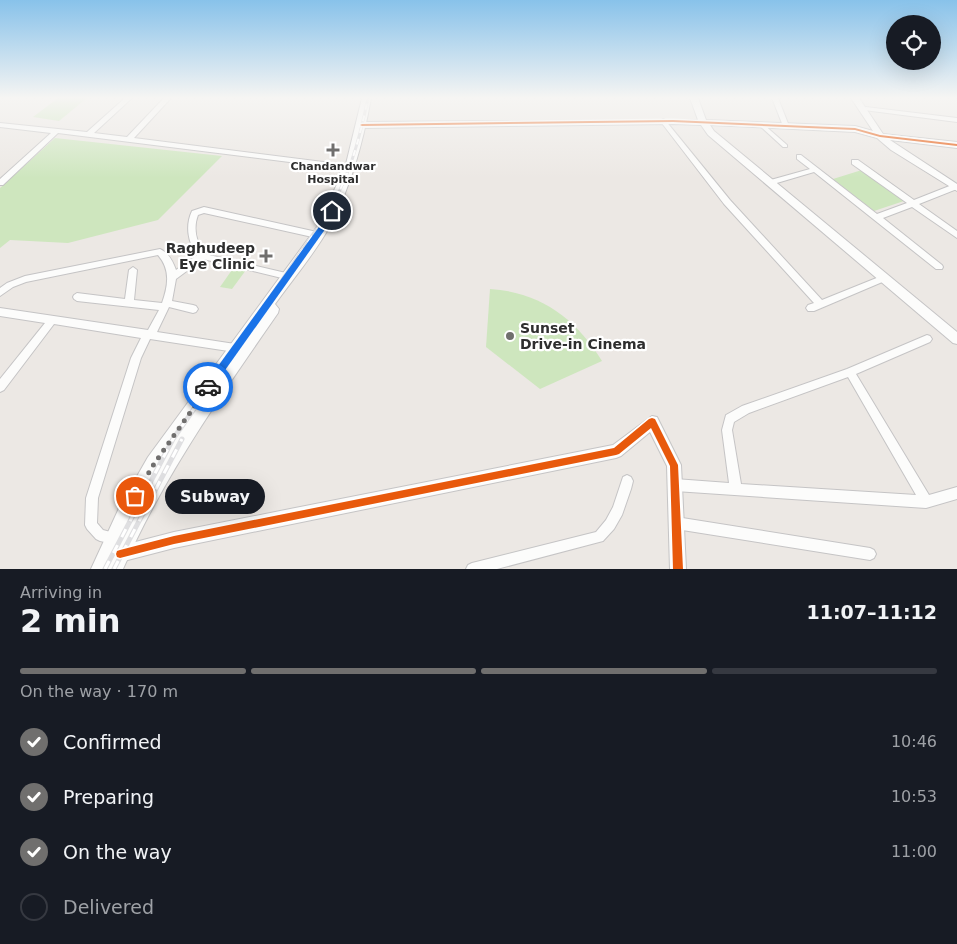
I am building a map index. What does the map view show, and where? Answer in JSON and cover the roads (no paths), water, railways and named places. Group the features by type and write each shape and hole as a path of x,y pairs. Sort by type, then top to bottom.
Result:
{"main road":[{"path":"100,569 114,538 154,464 317,235 340,197 366,125"},
{"path":"114,569 138,514 165,466 332,228 348,197 362,156 366,125"}],"street":[{"path":"0,125 129,139 339,166 347,176"},
{"path":"88,135 100,125"},
{"path":"129,139 143,125"},
{"path":"366,125 399,125"},
{"path":"666,125 727,202 815,306 884,278"},
{"path":"705,125 711,134 957,339"},
{"path":"753,125 854,130 883,136 957,145"},
{"path":"762,125 785,146"},
{"path":"875,125 894,148 956,187"},
{"path":"876,125 883,136"},
{"path":"0,183 57,131"},
{"path":"799,157 939,267"},
{"path":"854,162 957,235"},
{"path":"770,183 814,170"},
{"path":"876,218 956,187"},
{"path":"286,276 202,256 198,252 191,227 192,218 200,210 317,235"},
{"path":"0,292 10,285 25,279 159,252 163,254 171,268 166,305 136,358 92,498 91,525 100,535 114,538"},
{"path":"171,278 202,256"},
{"path":"129,303 133,270"},
{"path":"77,297 193,309"},
{"path":"0,312 235,348"},
{"path":"0,387 52,320"},
{"path":"736,489 727,430 730,419 746,409 850,372 927,339"},
{"path":"850,372 926,502"},
{"path":"120,554 174,540 616,451 652,422 674,465 678,569"},
{"path":"472,569 599,537 609,527 621,506 627,481"},
{"path":"675,485 926,502 957,493"},
{"path":"676,523 870,554"}],"railway":[{"path":"323,221 346,177 362,125"},
{"path":"218,375 324,219"},
{"path":"105,569 173,439 219,373"},
{"path":"114,569 182,439"}],"place":[{"name":"Chandandwar Hospital","path":"333,150"},
{"name":"Raghudeep Eye Clinic","path":"266,256"},
{"name":"Sunset Drive-in Cinema","path":"510,336"},
{"name":"Subway","path":"135,496"}]}
